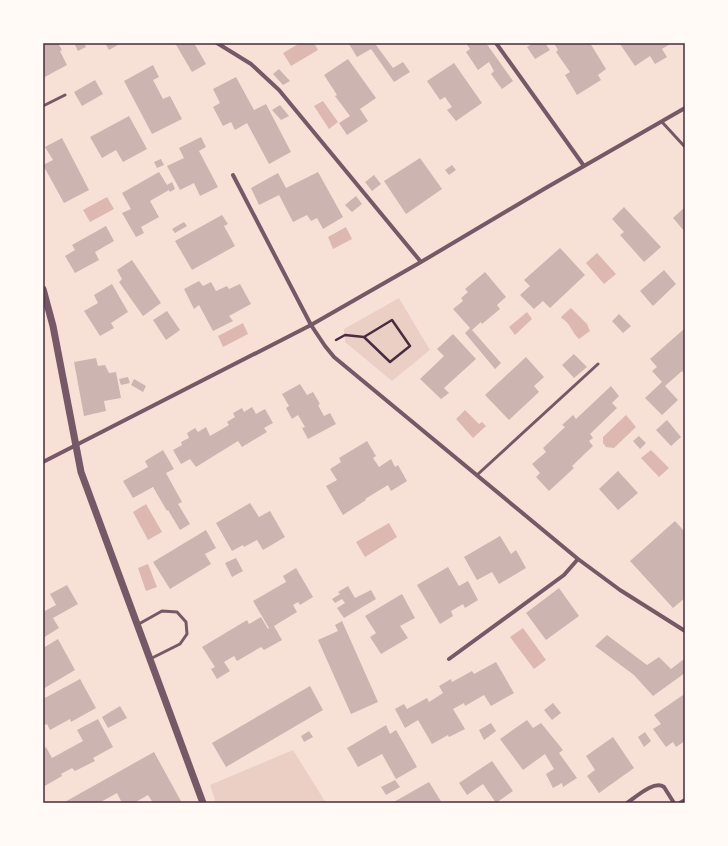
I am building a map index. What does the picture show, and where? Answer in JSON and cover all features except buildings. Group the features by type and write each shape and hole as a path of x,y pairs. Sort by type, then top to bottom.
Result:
{"street":[{"path":"217,43 251,64 279,90 422,262"},
{"path":"496,43 584,166"},
{"path":"43,462 311,325 422,262 685,108"},
{"path":"233,175 311,325 334,358 578,559 620,590 685,631"},
{"path":"43,290 53,326 81,472 204,803"},
{"path":"449,659 564,575 578,559"},
{"path":"627,803 656,785 664,787 674,803"},
{"path":"680,803 685,800"}],"lane":[{"path":"43,106 64,95"},
{"path":"662,122 685,147"},
{"path":"477,475 598,364"},
{"path":"137,625 162,610 177,612 186,622 187,634 180,644 150,659"}],"path":[{"path":"345,335 364,338 390,362 410,346 392,320 364,338"}],"shaded area":[{"path":"300,43 314,43 318,50 291,66 283,53"},
{"path":"323,101 338,122 329,129 314,106"},
{"path":"107,197 114,209 90,222 83,210"},
{"path":"346,227 352,239 333,249 328,237"},
{"path":"597,253 616,274 604,284 586,263"},
{"path":"399,298 430,350 392,381 345,342 344,329"},
{"path":"571,308 587,324 590,331 579,339 567,322 561,318"},
{"path":"527,312 532,319 515,335 509,327"},
{"path":"243,323 248,334 223,347 218,336"},
{"path":"465,410 479,424 482,422 486,426 473,438 456,419"},
{"path":"626,415 636,427 614,448 606,447 603,443 603,437"},
{"path":"651,450 669,468 659,477 641,458"},
{"path":"146,504 162,532 148,540 133,512"},
{"path":"389,523 397,537 365,557 356,542"},
{"path":"148,564 157,587 146,591 138,568"},
{"path":"523,628 546,660 534,669 510,637"},
{"path":"293,750 326,803 216,803 210,785"}]}
